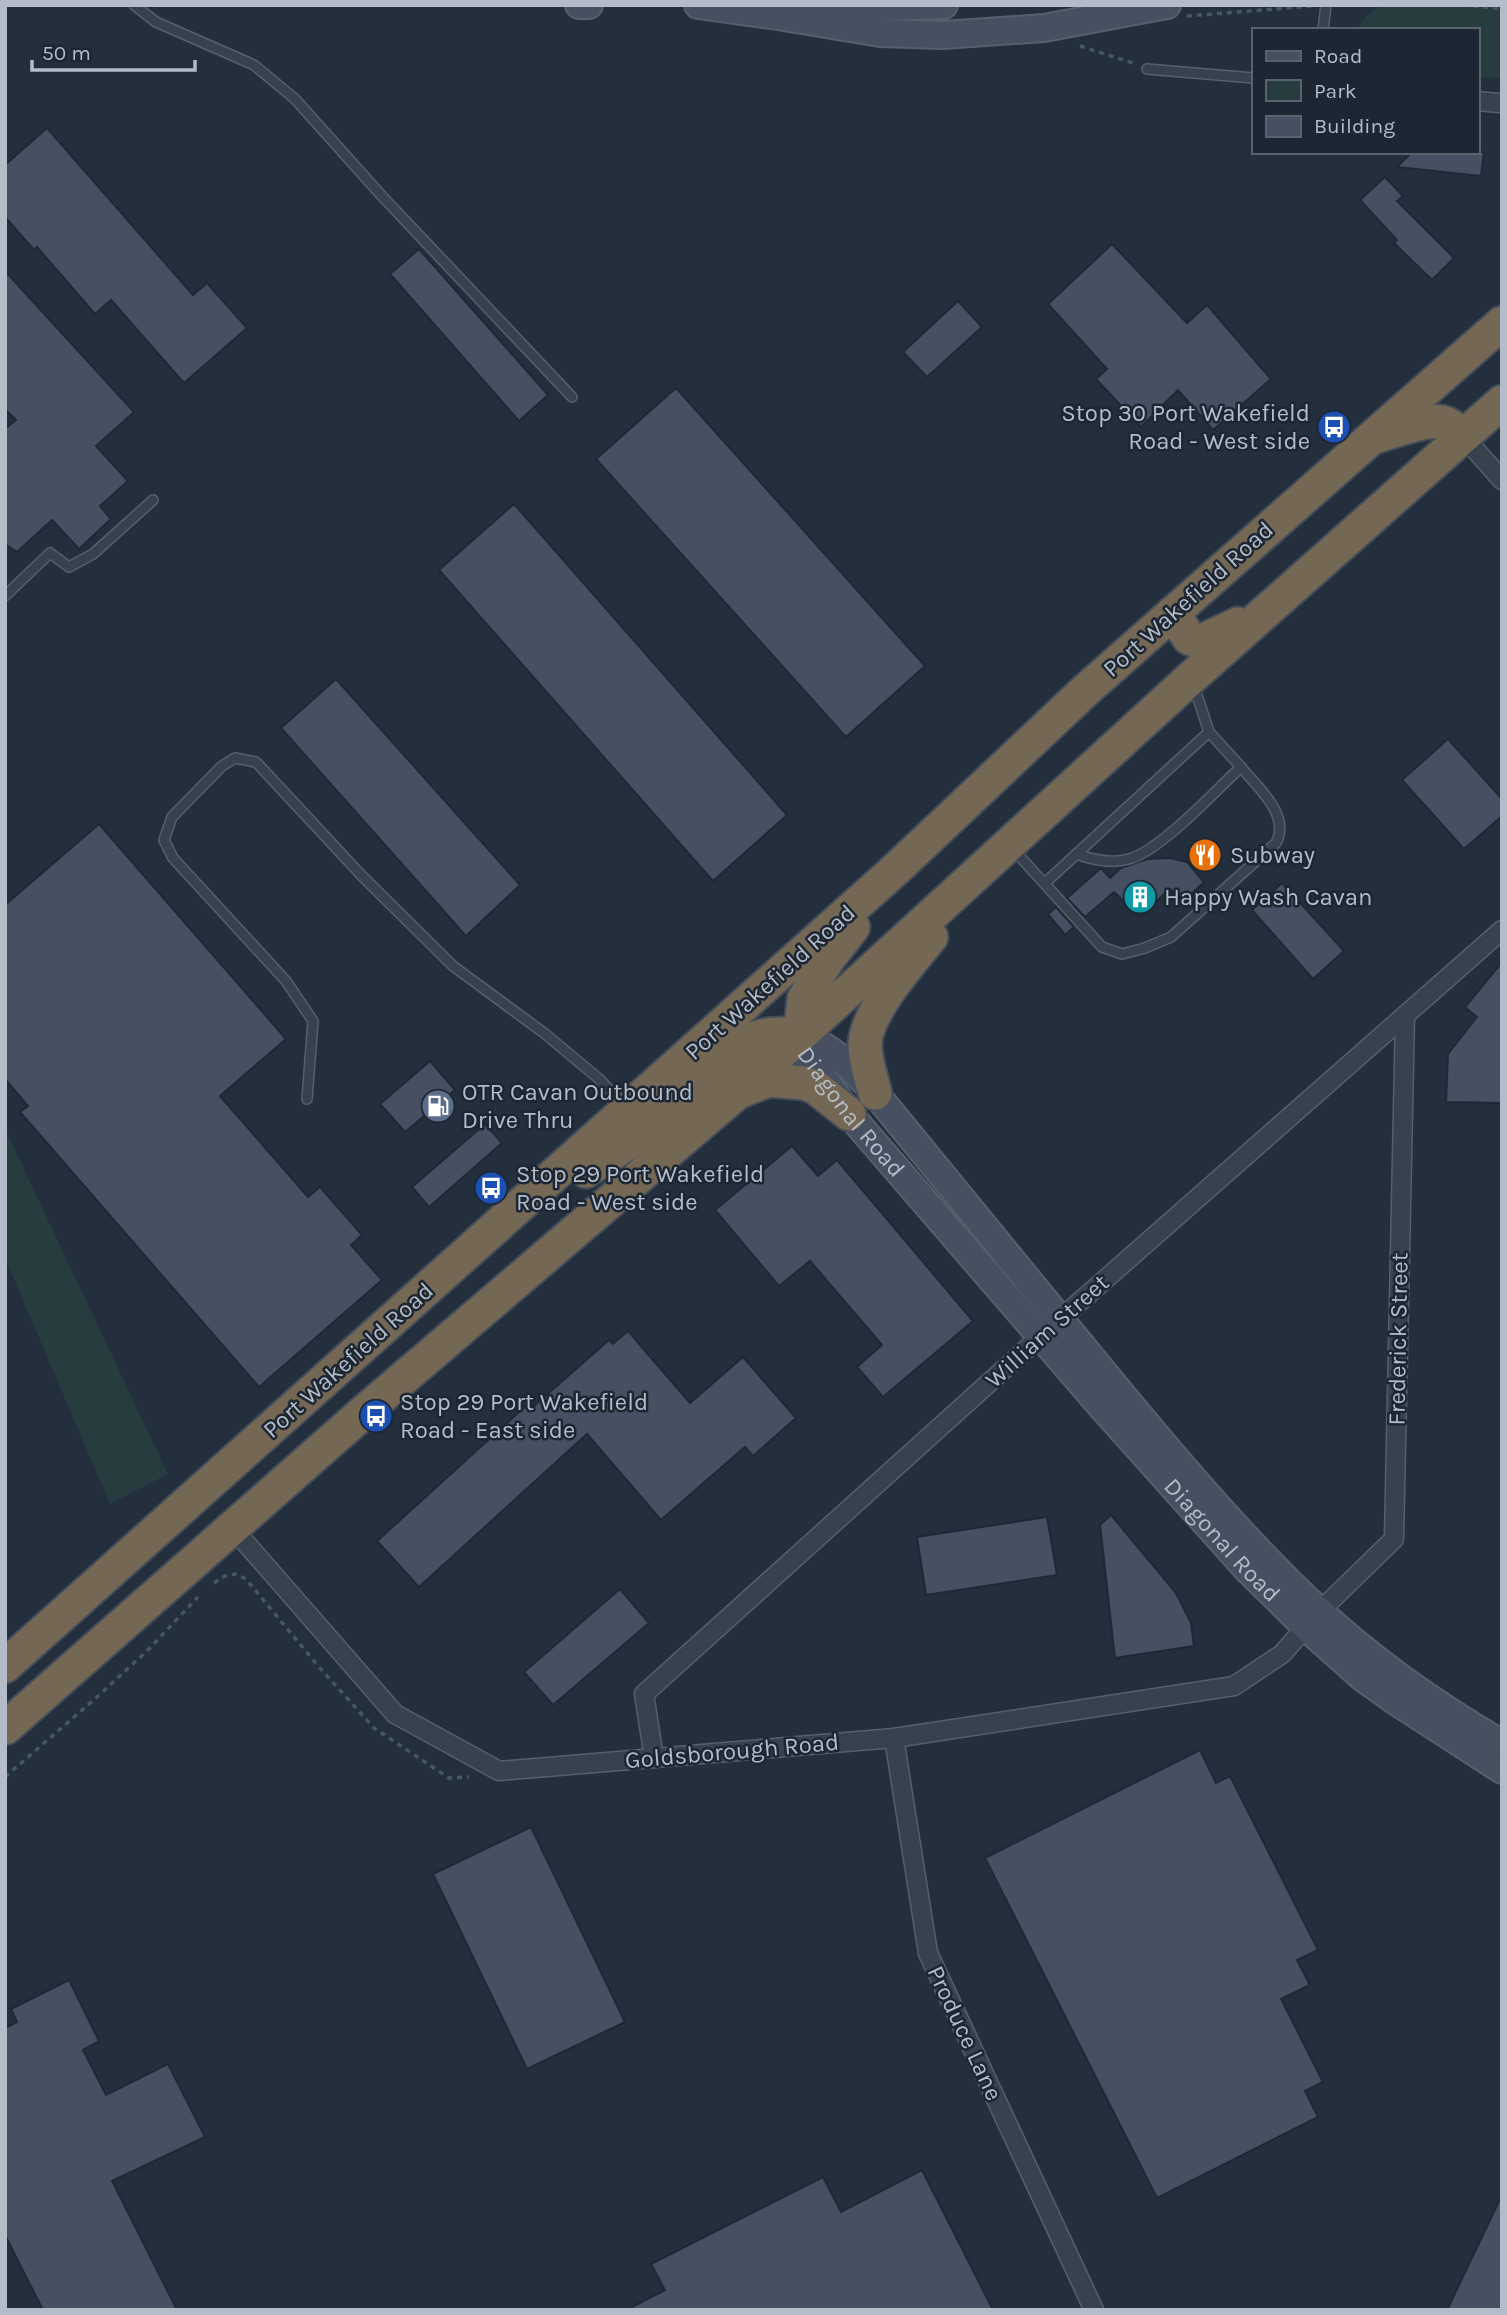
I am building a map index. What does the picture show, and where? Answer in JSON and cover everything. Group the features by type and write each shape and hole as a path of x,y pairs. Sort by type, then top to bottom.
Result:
{"highway":[{"name":"Port Wakefield Road","path":"5,1666 895,870 1087,689 1502,323"},
{"name":"Port Wakefield Road","path":"5,1728 232,1526 738,1092 1008,843 1502,402"},
{"path":"1369,438 1441,421 1463,436"},
{"path":"1173,613 1189,638 1200,642 1266,611"},
{"path":"875,1093 865,1042 867,1031 880,1006 900,976 1008,843"},
{"path":"485,1238 650,1128 744,1043 758,1035 769,1033 800,1035 804,999 828,959 895,870"},
{"path":"738,1092 769,1080 804,1083 815,1087 849,1114"}],"street":[{"path":"579,5 589,5"},
{"path":"698,5 880,33 943,36 1044,28 1167,5"},
{"path":"778,16 836,9 944,5"},
{"path":"1479,101 1499,103"},
{"path":"1463,436 1502,481"},
{"name":"William Street","path":"654,1758 644,1694 1051,1327 1502,930"},
{"name":"Frederick Street","path":"1313,1619 1394,1539 1405,1016"},
{"name":"Diagonal Road","path":"800,1035 819,1041 875,1093 1051,1327"},
{"name":"Diagonal Road","path":"800,1035 807,1055 849,1114 1200,1484 1276,1568 1313,1619 1362,1677 1502,1770"},
{"path":"232,1526 395,1714 499,1770"},
{"name":"Diagonal Road","path":"1313,1619 1502,1744"},
{"name":"Goldsborough Road","path":"499,1770 894,1738 1234,1686 1282,1654 1313,1619"},
{"name":"Produce Lane","path":"894,1738 928,1953 1094,2310"}],"lane":[{"path":"134,5 156,22 254,65 295,99 381,195 572,397"},
{"path":"1323,28 1326,5"},
{"path":"1147,69 1252,78"},
{"path":"5,596 50,553 69,567 93,554 153,500"},
{"path":"1008,843 1102,947 1122,954 1171,937 1272,848 1279,838 1278,817 1241,767 1209,732 1192,677"},
{"path":"1045,883 1209,732"},
{"path":"307,1099 313,1021 286,981 173,858 163,840 172,817 222,766 235,758 256,762 363,877 453,966 544,1033 598,1078 628,1110"},
{"path":"1076,854 1097,860 1116,861 1151,850 1241,767"}],"path":[{"path":"1463,5 1502,9"},
{"path":"1079,46 1147,69"},
{"path":"211,1585 236,1573 246,1579 374,1728 411,1754 449,1778 464,1778 499,1770"},
{"path":"5,1777 149,1649 201,1594"}],"green space":[{"path":"1380,5 1502,5 1502,78 1479,77 1479,28 1357,28 1364,18"},
{"path":"5,1129 168,1474 110,1504 5,1258"}],"building":[{"path":"47,128 193,295 207,283 247,328 184,383 111,300 95,314 37,247 34,250 5,217 5,165"},
{"path":"1484,152 1481,176 1397,167 1410,154"},
{"path":"1385,177 1403,196 1397,201 1454,258 1432,280 1394,243 1397,240 1360,200"},
{"path":"1112,244 1187,323 1207,305 1271,379 1213,430 1178,390 1141,427 1096,379 1107,369 1048,304"},
{"path":"419,249 548,395 519,421 390,274"},
{"path":"5,271 134,412 96,446 128,481 100,506 111,519 79,549 52,520 17,552 5,544 5,429 16,420 5,409"},
{"path":"958,301 982,327 927,377 903,352"},
{"path":"676,388 925,666 846,737 596,459"},
{"path":"514,504 787,815 713,881 439,570"},
{"path":"336,679 520,885 466,936 281,728"},
{"path":"1448,739 1502,799 1502,816 1464,849 1402,780"},
{"path":"99,824 286,1039 220,1096 308,1197 320,1187 362,1235 351,1245 382,1280 259,1387 20,1112 28,1106 5,1079 5,905"},
{"name":"Happy Wash Cavan","path":"1170,858 1187,862 1204,882 1183,902 1170,889 1140,916 1114,892 1085,917 1067,898 1101,868 1110,878 1121,868 1147,859"},
{"path":"1282,883 1344,951 1313,979 1252,910"},
{"path":"1056,907 1074,927 1065,935 1048,914"},
{"path":"1502,962 1502,1103 1446,1102 1448,1054 1477,1017 1465,1007"},
{"path":"430,1061 455,1090 405,1132 380,1104"},
{"path":"485,1124 502,1143 429,1207 412,1187"},
{"path":"792,1146 818,1176 837,1160 973,1321 883,1397 857,1367 882,1345 810,1261 779,1286 715,1210"},
{"path":"628,1331 690,1403 743,1357 796,1418 753,1456 745,1447 661,1520 587,1434 419,1587 377,1541 529,1403 533,1407 609,1340 613,1344"},
{"path":"1111,1515 1176,1593 1191,1623 1194,1646 1115,1658 1100,1525"},
{"path":"1047,1517 1057,1575 926,1595 917,1537"},
{"path":"620,1589 649,1623 553,1705 524,1672"},
{"path":"1200,1750 1216,1783 1230,1776 1318,1950 1297,1960 1310,1985 1281,1999 1323,2082 1305,2091 1318,2117 1157,2198 985,1858"},
{"path":"531,1827 625,2022 527,2069 433,1874"},
{"path":"69,1980 99,2041 83,2050 106,2095 168,2064 205,2137 112,2181 177,2310 43,2310 5,2235 5,2028 17,2022 11,2009"},
{"path":"922,2170 993,2310 626,2310 665,2290 651,2264 823,2177 841,2212"},
{"path":"1502,2195 1502,2310 1447,2310"}],"place":[{"name":"Stop 30 Port Wakefield Road - West side","path":"1334,427"},
{"name":"Subway","path":"1205,855"},
{"name":"Happy Wash Cavan","path":"1140,897"},
{"name":"OTR Cavan Outbound Drive Thru","path":"438,1106"},
{"name":"Stop 29 Port Wakefield Road - West side","path":"491,1188"},
{"name":"Stop 29 Port Wakefield Road - East side","path":"376,1416"}]}
